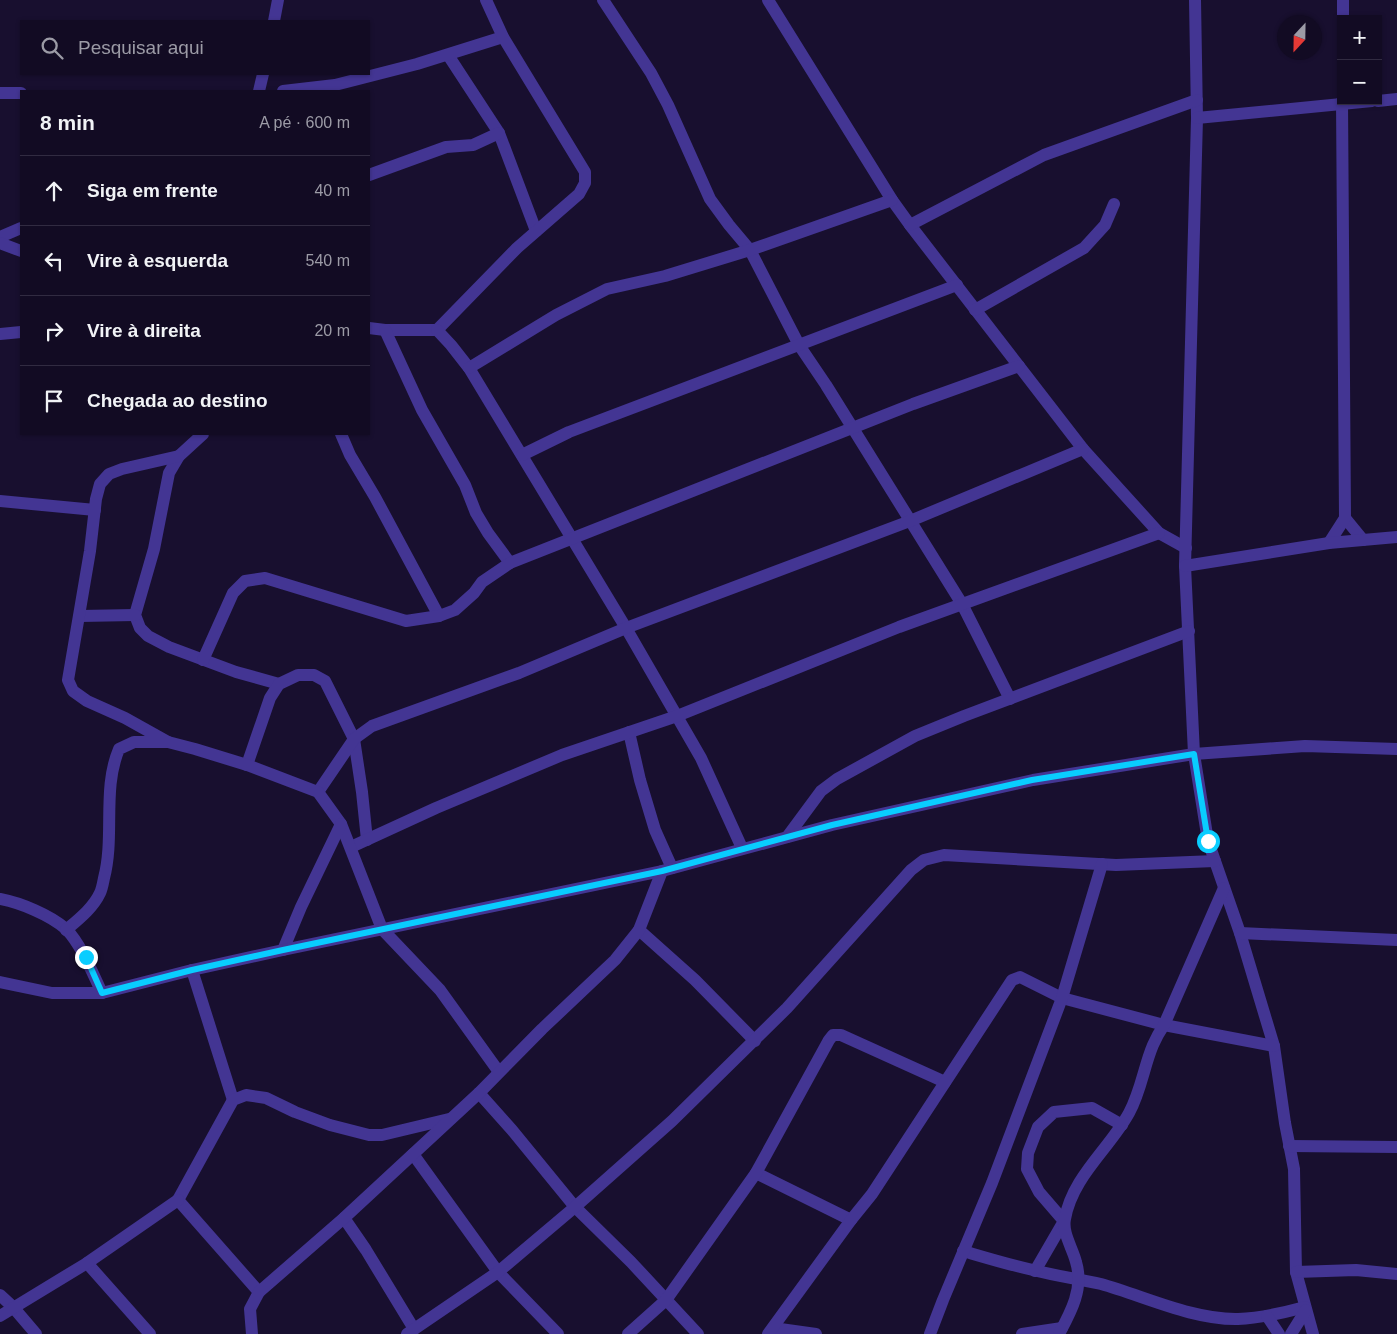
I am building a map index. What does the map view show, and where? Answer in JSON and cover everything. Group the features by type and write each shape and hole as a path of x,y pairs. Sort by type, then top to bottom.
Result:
{"street":[{"path":"274,20 278,0"},
{"path":"437,330 517,248 579,194 585,183 585,172 503,37 486,0"},
{"path":"603,0 651,72 710,199 750,250 799,345 962,604 1010,699"},
{"path":"768,0 892,200 910,225 1083,448 1159,533 1186,548"},
{"path":"1195,0 1197,118 1186,548 1194,754 1208,841 1240,933 1274,1046 1294,1169 1296,1272 1313,1334"},
{"path":"1343,0 1343,15"},
{"path":"292,90 334,85 417,64 503,37"},
{"path":"448,54 499,133 536,232"},
{"path":"259,90 263,75"},
{"path":"0,93 20,93"},
{"path":"910,225 1044,155 1197,100"},
{"path":"1382,101 1397,100"},
{"path":"1197,118 1337,103"},
{"path":"1329,543 1345,518 1342,105"},
{"path":"370,175 446,147 473,145 499,133"},
{"path":"469,368 556,315 607,289 665,276 750,250 892,200"},
{"path":"975,310 1084,248 1106,225 1114,204"},
{"path":"0,237 20,228"},
{"path":"0,243 20,251"},
{"path":"522,455 569,432 957,286"},
{"path":"370,328 437,330 452,345 469,368 626,628 701,758 742,848"},
{"path":"384,330 422,410 465,485 476,513 510,563"},
{"path":"0,334 20,332"},
{"path":"203,660 233,593 245,581 265,578 406,622 439,616 455,610 474,593 482,582 510,563 913,404 1019,366"},
{"path":"202,435 180,456 169,473 154,549 135,615 140,628 148,636 169,647 236,672 278,684"},
{"path":"341,435 350,455 380,505 439,616"},
{"path":"318,792 354,739 372,726 519,672 626,628 910,521 1083,448"},
{"path":"168,742 125,718 87,700 73,691 68,680 80,616 100,484 108,474 122,469 180,456"},
{"path":"0,501 95,510"},
{"path":"1345,518 1363,540"},
{"path":"351,847 436,808 562,756 677,716 899,627 1159,533"},
{"path":"1186,566 1329,543 1397,538"},
{"path":"80,616 135,615"},
{"path":"787,837 820,791 836,779 915,736 1189,631"},
{"path":"247,765 270,698 278,684 298,675 314,675 325,681 354,739 367,840"},
{"path":"252,1334 250,1309 259,1292 344,1218 479,1093 542,1029 615,960 639,930 667,869 640,780 629,732"},
{"path":"66,930 87,912 100,893 109,861 114,762 119,749 134,742 168,742 247,765 318,792 341,824 382,929 440,990 499,1072"},
{"path":"0,982 52,994 102,993 192,970 283,950 667,869 787,837 1032,780 1194,754 1305,746 1397,748"},
{"path":"283,950 301,907 341,824"},
{"path":"344,1218 366,1250 410,1332 498,1272 672,1121 788,1008 911,870 924,860 944,854 1102,864 1215,861"},
{"path":"930,1334 992,1183 1062,998 1102,864"},
{"path":"1035,1271 1064,1220 1071,1199 1084,1175 1131,1110 1153,1044 1164,1025 1224,888"},
{"path":"0,899 40,912 66,930 86,957 102,993"},
{"path":"639,930 695,980 755,1040"},
{"path":"1240,933 1397,940"},
{"path":"192,970 232,1100"},
{"path":"770,1331 872,1194 1012,980 1020,977 1062,998 1164,1025 1274,1046"},
{"path":"628,1334 666,1300 756,1173 829,1040 834,1035 840,1035 945,1082"},
{"path":"479,1093 575,1207 698,1334"},
{"path":"0,1316 87,1263 178,1200 232,1100 246,1095 266,1098 295,1112 330,1125 369,1135 398,1132 452,1118"},
{"path":"1022,1334 1061,1331 1076,1299 1078,1278 1076,1262 1069,1245 1064,1220 1040,1192 1027,1169 1028,1152 1038,1126 1054,1112 1092,1108 1122,1125"},
{"path":"1289,1146 1397,1147"},
{"path":"413,1154 498,1272 558,1334"},
{"path":"756,1173 851,1220"},
{"path":"178,1200 259,1292"},
{"path":"963,1251 1035,1271 1078,1278 1129,1292 1176,1309 1200,1314 1236,1319 1267,1316 1305,1308"},
{"path":"87,1263 150,1334"},
{"path":"1296,1272 1356,1270 1397,1274"},
{"path":"0,1295 36,1334"},
{"path":"1291,1334 1305,1308"},
{"path":"1267,1316 1279,1334"},
{"path":"770,1331 816,1334"}],"route":[{"path":"86,957 102,993 192,970 283,950 662,871 832,825 1032,780 1194,754 1208,841"}]}
